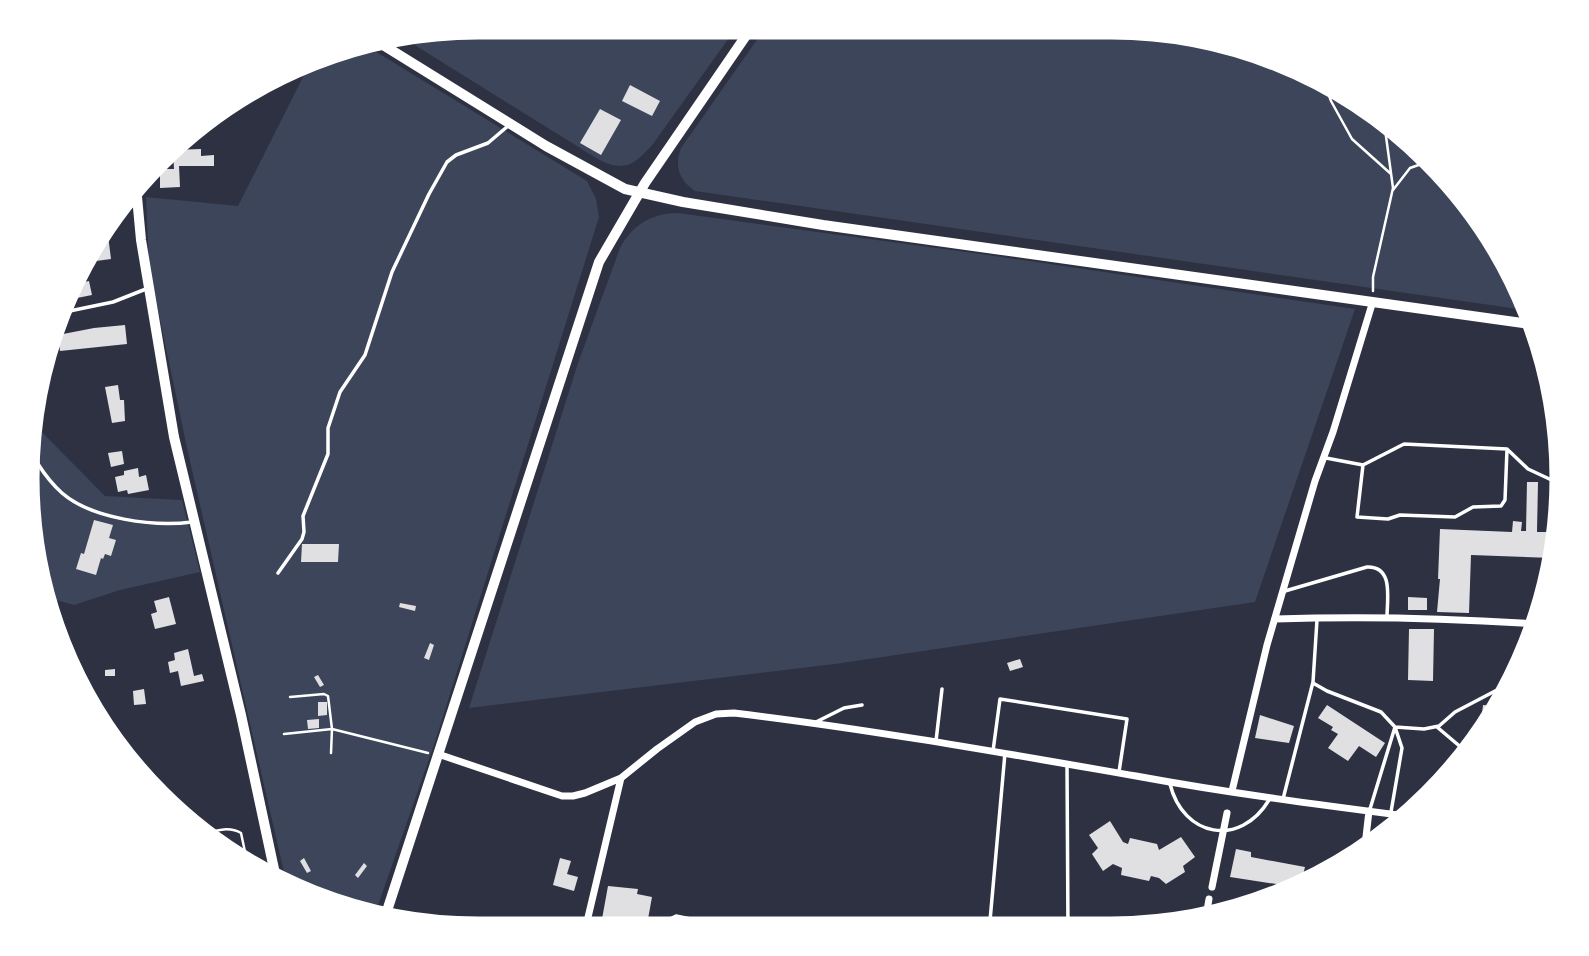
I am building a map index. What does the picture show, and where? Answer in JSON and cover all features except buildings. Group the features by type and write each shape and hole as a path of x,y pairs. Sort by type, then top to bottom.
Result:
{"main road":[{"path":"387,911 592,281 639,192 746,35"}],"street":[{"path":"384,46 617,187 755,215 1526,324"},
{"path":"137,196 148,288 174,437 241,715 274,871"},
{"path":"1232,791 1251,706 1275,619 1373,302"},
{"path":"1275,619 1387,617 1528,624"},
{"path":"438,754 562,796 573,796 621,779 695,722 716,714 734,713 814,723 1169,782 1398,815"},
{"path":"587,921 621,779"},
{"path":"1366,840 1369,811"},
{"path":"1212,887 1227,814"},
{"path":"1207,910 1209,899"}],"lane":[{"path":"278,573 302,540 303,516 328,454 328,428 340,392 365,355 392,272 429,194 447,162 456,155 488,143 510,124"},
{"path":"68,311 113,302 148,288"},
{"path":"1324,458 1363,465 1404,444 1507,449 1528,469 1554,481"},
{"path":"1363,465 1357,517 1455,517 1473,508 1501,506 1506,499 1507,449"},
{"path":"38,464 63,495 83,507 122,519 170,525 195,522"},
{"path":"1283,592 1367,566 1376,566 1387,578 1387,617"},
{"path":"1283,799 1285,782 1303,726 1312,682 1317,617"},
{"path":"1312,682 1327,691 1381,712 1395,727 1402,748 1390,814"},
{"path":"1395,727 1437,727 1455,712 1497,690 1503,683"},
{"path":"936,743 942,689"},
{"path":"993,751 1000,699 1127,719 1119,773"},
{"path":"814,723 844,708 862,705"},
{"path":"1369,811 1395,727"},
{"path":"1437,727 1461,749"},
{"path":"990,921 1006,753"},
{"path":"1067,763 1068,921"},
{"path":"1169,782 1178,806 1189,818 1200,827 1223,832 1247,821 1266,805 1270,797"},
{"path":"668,921 676,916 700,921"}],"path":[{"path":"1327,91 1352,139 1391,174"},
{"path":"1373,302 1373,277 1391,193 1384,130"},
{"path":"1391,193 1410,169 1423,164"},
{"path":"290,698 324,694 328,696 332,729 331,753"},
{"path":"284,734 332,729 407,750 438,754"},
{"path":"212,832 237,830 241,833 246,855"}],"shaded area":[{"path":"478,35 731,35 653,144 640,158 621,166 596,158 408,41"},
{"path":"760,35 1111,35 1197,44 1253,59 1307,81 1357,110 1403,145 1462,208 1495,257 1520,309 695,191 679,172 681,148"},
{"path":"371,48 587,181 596,199 599,217 436,739 377,909 336,897 285,876 187,448 149,267 146,197 238,206 307,70"},
{"path":"678,213 1355,309 1255,602 835,664 469,708 578,363 620,248 630,233 644,222 660,215"},
{"path":"38,428 105,496 182,500 200,572 120,590 74,605 52,599 44,564 36,507"}]}
